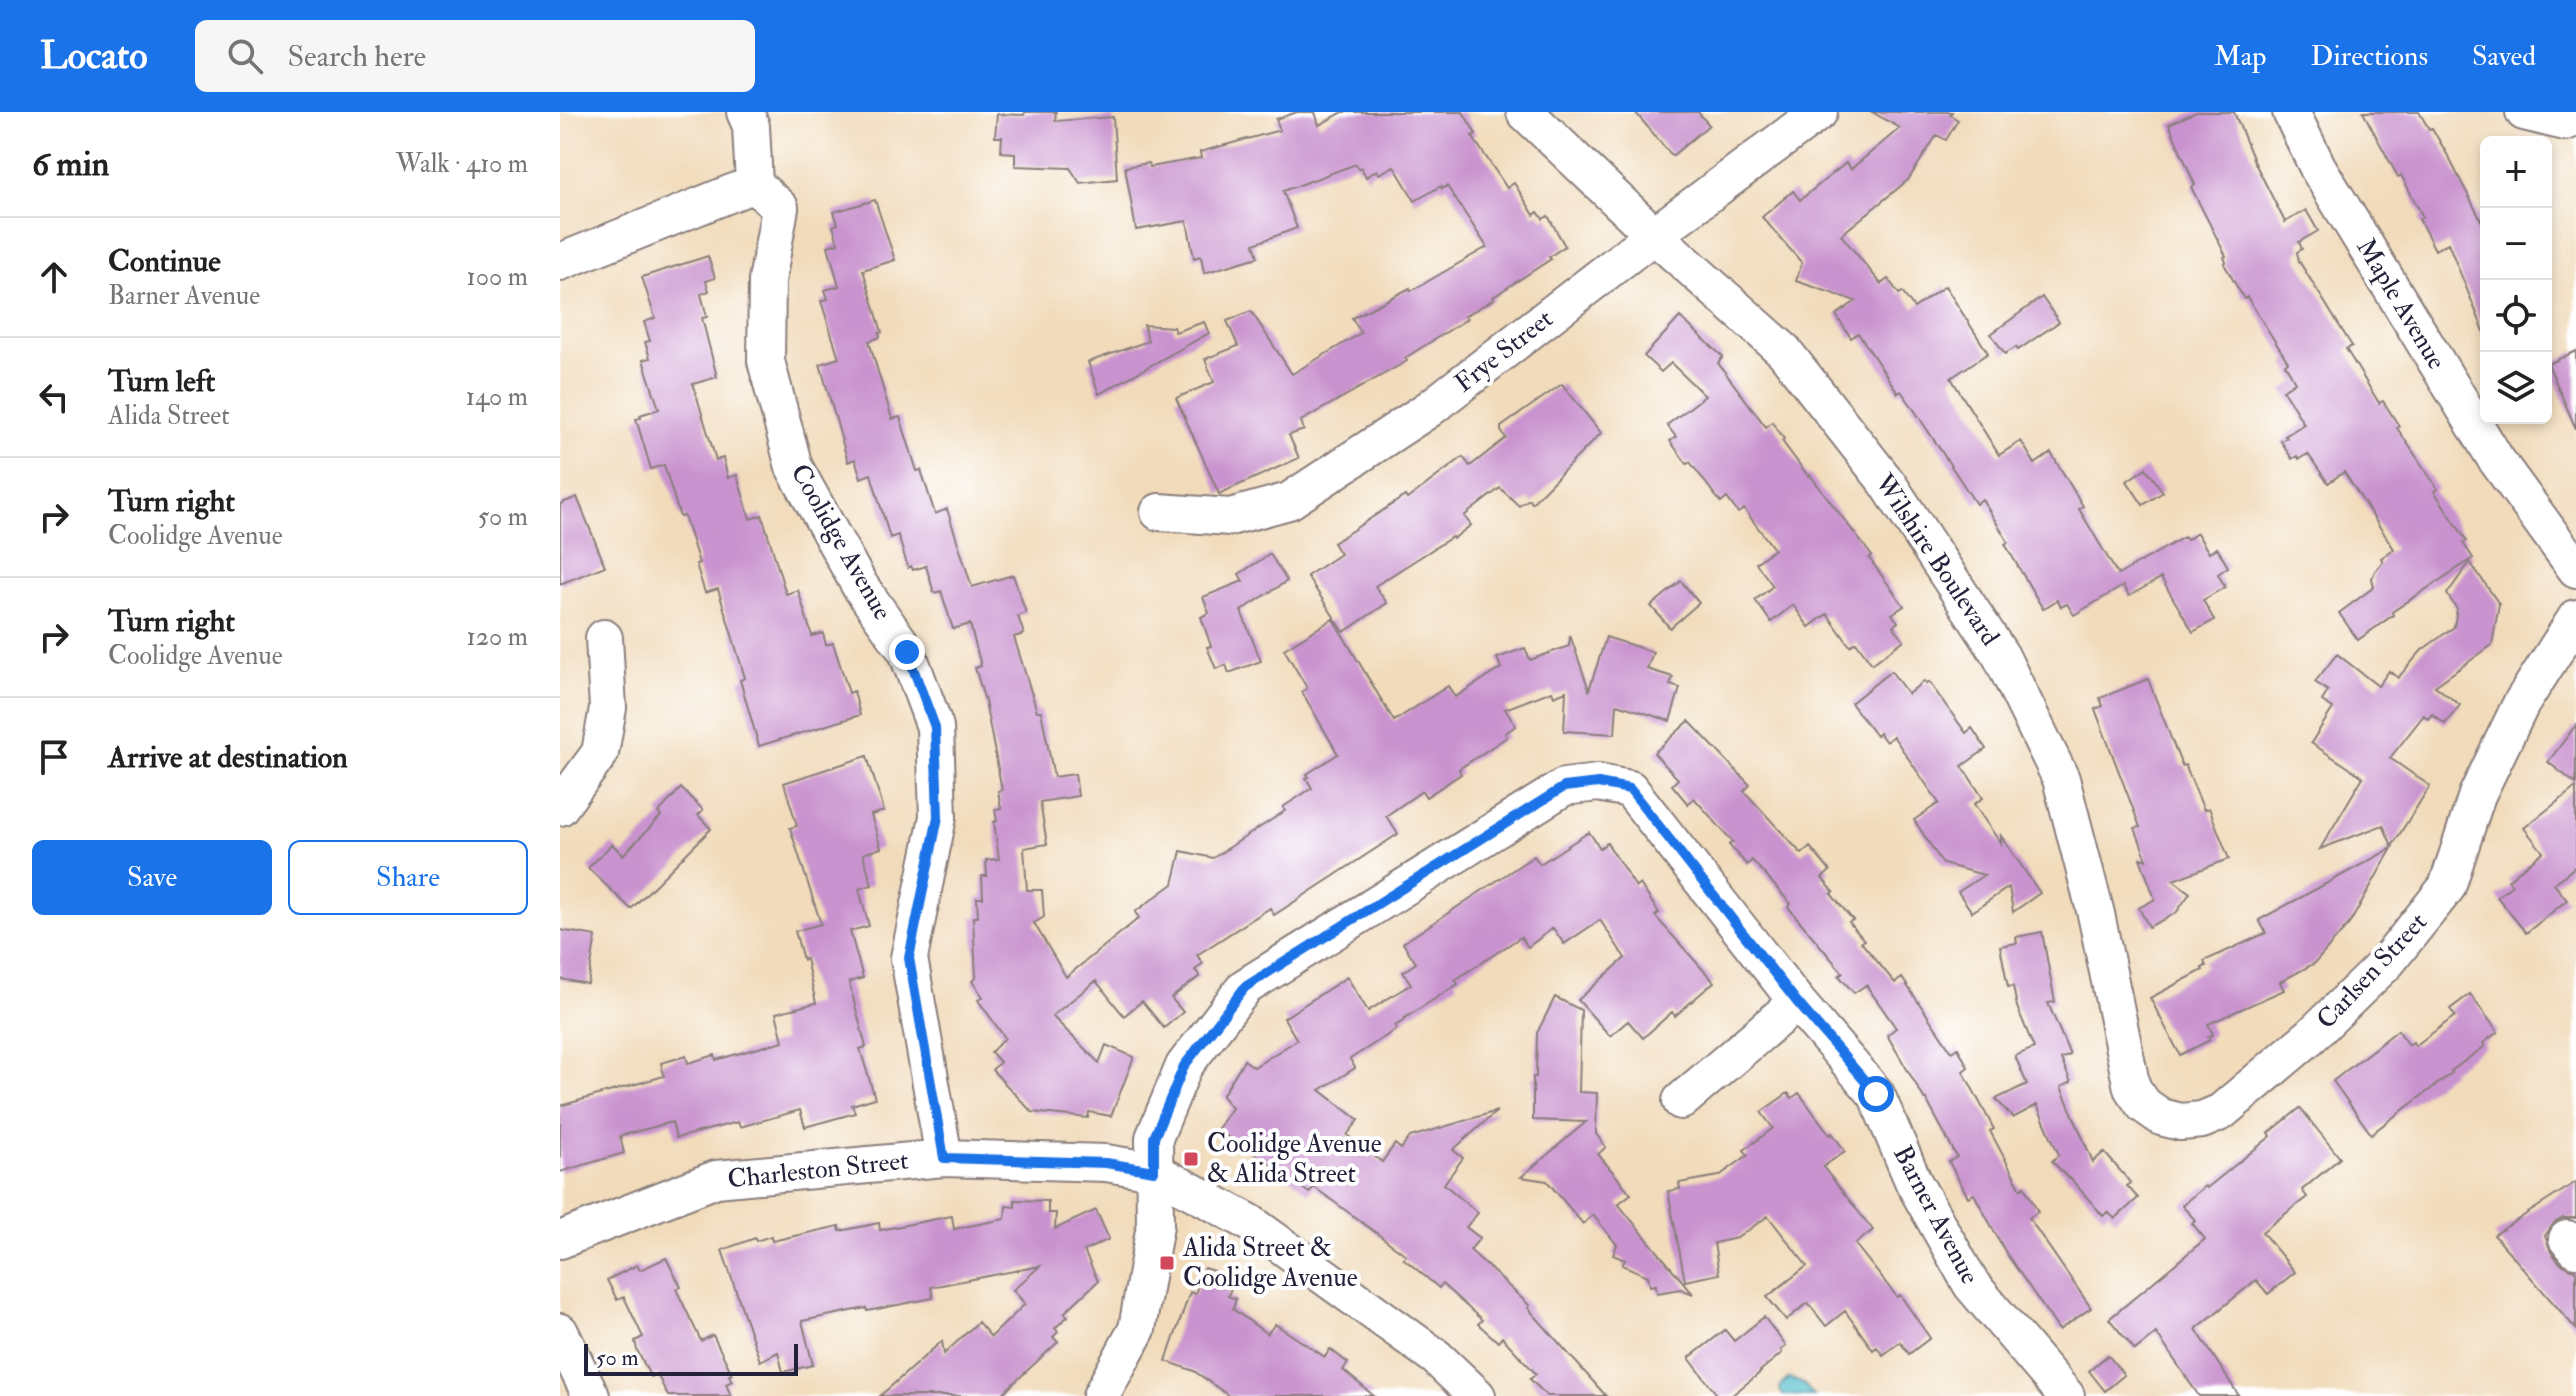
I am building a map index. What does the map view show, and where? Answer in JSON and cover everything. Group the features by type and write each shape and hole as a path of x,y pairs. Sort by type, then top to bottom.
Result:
{"street":[{"path":"560,262 754,184 751,126 745,112"},
{"name":"Wilshire Boulevard","path":"1525,112 1654,235 1784,351 1888,484 2001,656 2061,779 2096,914 2132,1088 2144,1105 2161,1117"},
{"name":"Frye Street","path":"1159,512 1230,517 1289,501 1429,409 1819,112"},
{"name":"Maple Avenue","path":"2291,112 2318,168 2495,458 2576,569"},
{"path":"2524,112 2565,122 2576,118"},
{"name":"Coolidge Avenue","path":"754,184 780,208 767,281 766,361 794,467 860,586 907,652 935,727 938,817 909,958 944,1158"},
{"name":"Carlsen Street","path":"2161,1117 2181,1122 2202,1120 2221,1112 2312,1035 2387,962 2447,887 2477,795 2521,704 2576,618"},
{"path":"560,807 600,753 608,708 604,638"},
{"name":"Barner Avenue","path":"1154,1171 1154,1138 1184,1066 1245,987 1564,787 1598,783 1630,789 1797,1002 1876,1094 1914,1183 1971,1284 2066,1396"},
{"path":"1681,1101 1797,1002"},
{"path":"944,1158 1106,1163 1154,1171 1249,1222 1436,1357 1477,1396"},
{"name":"Charleston Street","path":"560,1240 716,1179 944,1158"},
{"path":"1101,1396 1137,1329 1155,1225 1154,1171"},
{"path":"560,1332 591,1396"}],"water":[{"path":"1789,1378 1804,1384 1814,1396 1783,1395 1781,1385"}],"building":[{"path":"1025,112 1056,112 1055,121 1113,117 1117,179 1080,183 1070,168 1015,166 1015,153 1001,152 1002,137 995,137 997,114 1024,115"},
{"path":"1297,112 1315,112 1319,125 1343,112 1463,112 1476,134 1472,136 1507,188 1514,183 1534,215 1538,212 1543,219 1548,216 1565,246 1494,299 1465,316 1467,319 1405,358 1407,361 1301,421 1304,430 1289,435 1299,458 1219,494 1176,398 1214,382 1205,359 1238,346 1227,321 1251,311 1292,374 1361,333 1352,318 1410,288 1411,291 1487,247 1447,186 1442,189 1441,186 1415,201 1394,166 1379,174 1377,170 1366,177 1356,164 1283,191 1297,228 1254,244 1258,257 1204,273 1201,256 1194,258 1187,221 1136,230 1125,167 1149,163 1150,167 1201,158 1200,152 1280,130 1276,119"},
{"path":"1635,112 1698,112 1709,125 1672,156"},
{"path":"1872,112 1952,112 1950,115 1958,120 1946,140 1937,135 1908,180 1841,235 1881,284 1888,279 1914,308 1945,286 1988,353 1951,378 1999,455 2021,441 2035,464 2051,453 2083,506 2079,509 2118,575 2184,537 2187,540 2197,533 2209,553 2217,548 2228,567 2218,574 2225,587 2203,600 2214,620 2193,632 2161,578 2129,596 2123,586 2074,615 2067,604 2061,607 2057,600 2043,609 1982,499 1976,504 1901,391 1898,393 1858,333 1851,338 1836,315 1856,301 1796,281 1802,263 1762,217 1793,191 1800,200 1846,163 1851,169 1900,128"},
{"path":"2196,112 2234,112 2254,161 2285,222 2306,210 2318,231 2299,242 2302,249 2297,252 2299,261 2352,346 2346,349 2438,489 2434,491 2467,541 2463,543 2473,558 2392,612 2393,615 2358,640 2339,613 2374,587 2372,578 2383,561 2381,558 2394,549 2344,472 2328,483 2308,454 2292,459 2281,441 2304,424 2283,390 2295,382 2285,364 2288,362 2224,264 2226,256 2191,187 2195,185 2169,124"},
{"path":"2363,112 2419,112 2448,156 2480,218 2480,321 2448,243 2435,250 2419,219 2423,217 2401,175 2398,177"},
{"path":"875,200 895,260 863,270 882,332 879,333 880,337 869,341 892,419 900,417 935,514 947,509 972,587 1013,575 1026,613 1018,616 1024,634 1014,637 1037,711 1041,711 1054,777 1075,774 1078,796 1040,802 1047,844 1024,848 1027,890 1042,890 1044,917 1034,923 1066,977 1139,918 1135,912 1173,884 1181,851 1213,858 1285,811 1283,807 1312,788 1307,774 1338,754 1302,692 1307,688 1284,649 1333,619 1394,721 1448,686 1455,697 1501,668 1497,658 1525,648 1530,660 1569,646 1570,635 1589,690 1606,637 1653,652 1647,669 1673,677 1670,685 1680,688 1670,721 1617,704 1615,734 1564,731 1566,691 1554,696 1552,691 1505,709 1516,726 1505,733 1507,737 1459,769 1461,774 1426,797 1422,791 1386,816 1398,834 1274,915 1270,908 1197,955 1203,963 1195,970 1200,976 1171,998 1183,1012 1164,1028 1142,1001 1124,1016 1096,981 1052,1016 1099,1063 1106,1045 1134,1057 1111,1116 1089,1112 1088,1118 1032,1112 992,1070 1000,1062 991,1052 1005,1038 978,1000 983,997 972,981 976,978 973,917 978,917 977,898 983,898 982,876 987,876 986,860 999,859 994,822 997,821 995,809 1001,808 998,791 1002,790 985,701 975,668 981,666 970,624 953,629 941,591 934,593 926,566 913,570 911,566 908,568 898,535 890,538 871,474 861,478 855,459 848,462 820,364 839,358 821,301 828,299 825,290 839,286 828,246 838,243 833,226 838,224 834,212"},
{"path":"708,256 715,278 706,281 709,291 701,294 707,317 702,318 717,377 693,384 716,460 723,458 728,478 737,475 750,519 762,515 786,594 798,590 812,636 823,633 826,645 833,643 849,693 854,691 860,715 759,746 740,680 745,678 718,589 705,593 684,516 680,517 664,465 651,469 636,419 659,409 643,360 650,358 645,342 650,341 644,322 655,318 642,277"},
{"path":"2042,297 2059,322 2018,350 2016,347 2005,354 1991,334"},
{"path":"1680,317 1723,357 1718,363 1766,427 1772,422 1808,476 1872,556 1869,558 1904,606 1892,614 1898,622 1893,626 1904,640 1872,664 1856,642 1850,646 1827,614 1809,627 1793,605 1771,622 1755,600 1773,586 1756,563 1774,549 1744,509 1738,513 1727,498 1721,503 1670,441 1676,437 1667,425 1705,396 1671,363 1661,372 1644,356"},
{"path":"1204,322 1209,333 1099,394 1088,362 1148,341 1144,325 1173,327 1175,332"},
{"path":"2576,351 2576,429 2552,373 2552,362"},
{"path":"1562,384 1601,433 1532,503 1529,499 1519,506 1500,488 1464,516 1471,525 1375,586 1387,603 1344,632 1307,576 1340,554 1333,543 1405,496 1407,499 1463,457 1470,466 1506,438 1501,427"},
{"path":"2146,468 2163,492 2143,505 2127,481"},
{"path":"577,497 605,566 560,584 560,504"},
{"path":"1270,554 1287,581 1241,611 1261,661 1229,673 1226,665 1216,669 1207,647 1211,646 1201,617 1209,613 1203,597 1243,581 1239,574"},
{"path":"2470,562 2499,604 2492,645 2435,686 2460,705 2445,724 2432,714 2428,719 2424,715 2390,758 2430,786 2392,846 2383,825 2320,849 2363,777 2311,743 2333,708 2322,701 2328,691 2315,682 2337,654 2378,686 2389,671 2398,678 2422,650 2454,627 2457,609 2447,594"},
{"path":"1681,581 1699,603 1670,628 1651,606"},
{"path":"1891,671 1908,694 1924,681 1926,684 1929,682 1966,733 1972,728 1986,749 1962,766 1983,798 1974,804 2001,844 2001,836 2040,893 2013,912 2009,887 1972,912 1958,892 1984,875 1943,864 1914,820 1939,803 1893,736 1886,742 1879,733 1876,736 1851,703"},
{"path":"2148,679 2182,766 2185,765 2204,810 2209,808 2229,859 2173,880 2190,893 2176,913 2149,927 2139,908 2155,899 2140,858 2147,860 2135,828 2140,827 2095,709 2103,706 2100,698"},
{"path":"1689,721 1750,785 1744,791 1798,850 1802,854 1810,847 1830,871 1822,878 1853,920 1849,922 1864,940 1861,942 1895,983 1902,978 1952,1052 1958,1048 1968,1067 1963,1071 1994,1129 1990,1131 2021,1189 2024,1186 2038,1212 2029,1218 2091,1308 2059,1330 2006,1253 1974,1194 1968,1197 1949,1162 1957,1157 1887,1035 1896,1028 1866,985 1854,993 1839,976 1843,973 1788,907 1791,904 1752,860 1747,865 1729,845 1733,842 1694,798 1688,804 1672,785 1678,779 1654,753"},
{"path":"2576,725 2576,784 2548,762"},
{"path":"867,756 884,811 871,815 881,848 863,854 872,885 859,889 869,926 850,931 863,978 849,982 866,1047 860,1049 875,1098 852,1105 855,1113 805,1127 800,1110 740,1127 738,1122 676,1138 672,1122 620,1136 624,1153 560,1172 560,1106 664,1076 661,1063 686,1056 688,1063 715,1055 716,1060 783,1041 776,1013 816,1003 806,959 803,960 795,931 821,924 790,828 797,826 784,783"},
{"path":"2576,787 2576,866 2554,884 2567,900 2526,933 2497,897 2512,885 2508,880 2543,852 2524,828"},
{"path":"681,788 703,810 698,815 711,829 631,909 588,868 612,844 623,855 661,816 658,813"},
{"path":"1589,832 1600,848 1607,843 1636,887 1640,884 1659,913 1655,916 1714,982 1675,1016 1672,1012 1643,1038 1628,1021 1610,1036 1578,1000 1625,958 1600,920 1564,944 1553,928 1528,947 1521,937 1455,980 1458,984 1350,1059 1355,1068 1320,1090 1359,1120 1347,1135 1382,1162 1395,1144 1401,1149 1410,1137 1497,1111 1453,1150 1463,1158 1444,1184 1478,1213 1466,1227 1480,1238 1470,1250 1530,1306 1528,1308 1606,1396 1547,1396 1530,1379 1536,1374 1502,1337 1498,1342 1478,1324 1482,1320 1442,1284 1439,1288 1403,1258 1406,1255 1314,1187 1309,1193 1282,1171 1217,1130 1232,1108 1222,1096 1244,1060 1254,1067 1297,1040 1284,1018 1347,977 1368,1011 1411,984 1403,972 1416,963 1403,943 1534,856 1540,864"},
{"path":"2392,848 2350,923 2315,963 2280,982 2284,990 2208,1024 2213,1034 2208,1037 2210,1040 2180,1055 2150,998 2203,970 2206,966 2204,961 2266,933 2259,920"},
{"path":"560,930 596,936 588,984 560,979"},
{"path":"2042,932 2055,1002 2048,1003 2070,1055 2061,1059 2071,1082 2061,1087 2093,1162 2104,1152 2131,1183 2127,1186 2138,1198 2115,1219 2108,1212 2103,1216 2052,1161 2059,1155 2037,1105 2013,1118 1996,1099 2027,1084 2015,1056 2034,1048 2017,1007 2013,986 2008,987 2000,946 2017,943 2016,937"},
{"path":"2470,994 2498,1032 2452,1073 2371,1134 2333,1081 2398,1030 2409,1045 2413,1042 2415,1046 2455,1016 2450,1009"},
{"path":"1555,997 1581,1010 1579,1092 1597,1093 1596,1134 1606,1147 1598,1154 1631,1194 1618,1204 1693,1294 1681,1289 1657,1293 1656,1285 1650,1286 1648,1276 1622,1265 1625,1260 1613,1255 1617,1245 1593,1215 1583,1224 1547,1181 1521,1177 1586,1122 1533,1120 1537,1033"},
{"path":"1788,1093 1792,1098 1799,1093 1845,1151 1823,1167 1873,1230 1855,1244 1897,1297 1900,1295 1930,1338 1909,1354 1900,1342 1883,1355 1877,1347 1873,1350 1845,1311 1826,1326 1808,1303 1786,1320 1767,1297 1807,1266 1768,1216 1737,1238 1714,1243 1719,1274 1685,1281 1668,1191 1680,1189 1679,1183 1719,1176 1748,1155 1744,1150 1773,1128 1761,1112"},
{"path":"2300,1108 2340,1158 2302,1190 2307,1197 2262,1232 2295,1272 2268,1294 2256,1280 2196,1329 2239,1396 2199,1396 2156,1333 2135,1350 2109,1319 2205,1239 2182,1205 2271,1136 2269,1133"},
{"path":"2576,1182 2576,1218 2563,1218 2554,1223 2545,1236 2551,1252 2560,1263 2576,1271 2576,1329 2494,1235"},
{"path":"1015,1200 1048,1201 1048,1213 1056,1213 1055,1229 1096,1210 1109,1239 1084,1251 1098,1281 1064,1313 1068,1316 1055,1328 1058,1332 1053,1337 1058,1342 1000,1396 880,1396 942,1341 944,1354 978,1322 991,1337 1025,1304 1013,1290 1040,1266 931,1287 933,1298 802,1321 813,1365 783,1372 778,1352 760,1361 722,1250 755,1238 756,1241 771,1236 772,1241 839,1226 840,1231 879,1223 880,1230 952,1216 954,1229 1005,1219 1006,1206 1015,1207"},
{"path":"666,1258 681,1287 676,1289 701,1341 713,1335 732,1374 729,1375 732,1381 726,1384 731,1396 668,1396 657,1374 651,1377 637,1350 635,1341 643,1337 624,1297 617,1300 607,1280 637,1265 640,1270"},
{"path":"1204,1268 1235,1278 1228,1296 1236,1299 1233,1309 1267,1334 1275,1324 1325,1357 1330,1349 1348,1363 1343,1370 1374,1396 1229,1396 1194,1371 1166,1361 1190,1292 1195,1294"},
{"path":"1764,1317 1786,1346 1782,1353 1731,1396 1718,1396 1689,1358 1725,1330 1734,1341"},
{"path":"2108,1355 2124,1375 2105,1391 2089,1371"}],"place":[{"name":"Coolidge Avenue & Alida Street","path":"1191,1159"},
{"name":"Alida Street & Coolidge Avenue","path":"1167,1263"}],"route":[{"path":"907,652 935,727 938,817 909,958 944,1158 1106,1163 1154,1171 1154,1138 1184,1066 1245,987 1564,787 1598,783 1630,789 1797,1002 1876,1094"}]}
